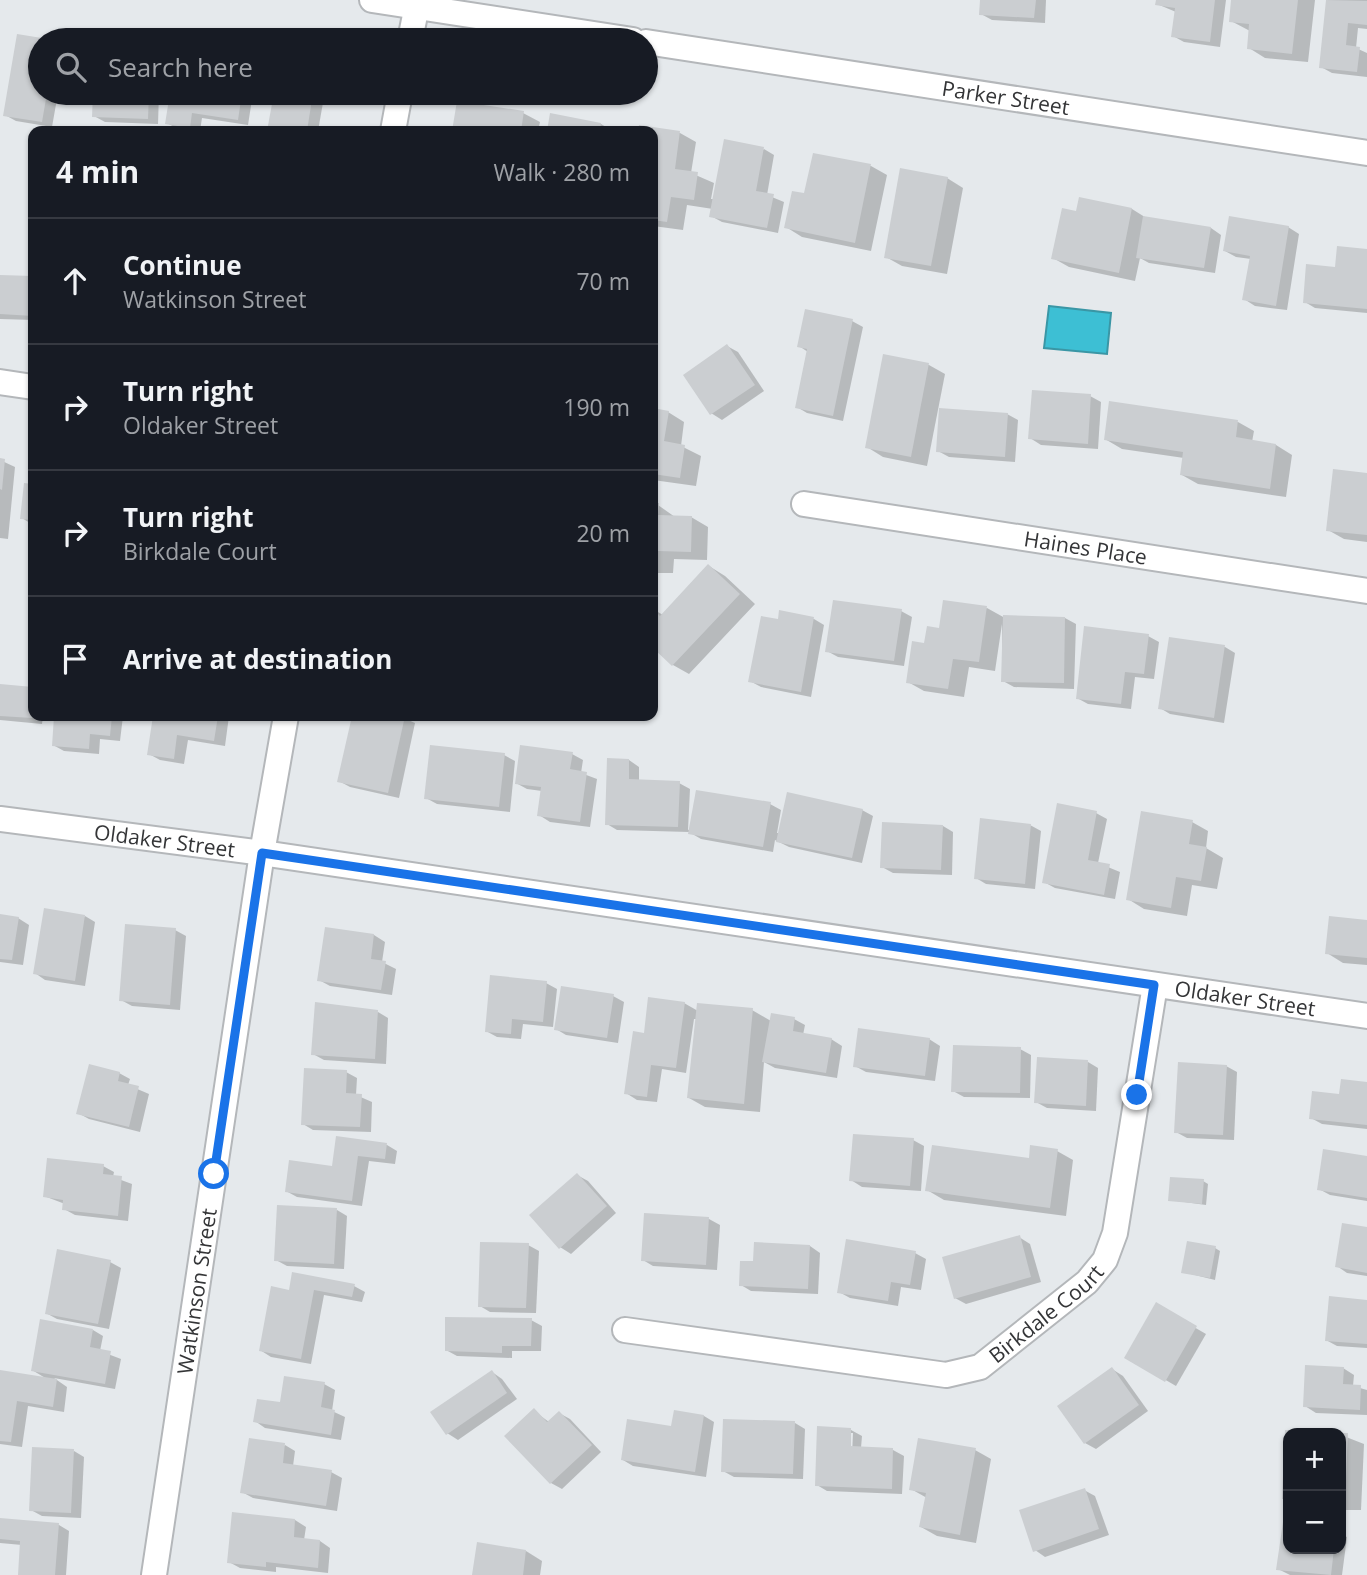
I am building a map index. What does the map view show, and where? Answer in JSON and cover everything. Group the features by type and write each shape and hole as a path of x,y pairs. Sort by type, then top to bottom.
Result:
{"street":[{"path":"372,0 417,3 563,28"},
{"path":"412,28 417,3"},
{"name":"Parker Street","path":"658,44 1367,153"},
{"path":"394,126 398,105"},
{"path":"0,382 28,386"},
{"name":"Haines Place","path":"804,504 1367,592"},
{"name":"Watkinson Street","path":"154,1575 262,853 285,721"},
{"name":"Oldaker Street","path":"0,819 262,853 1367,1016"},
{"name":"Birkdale Court","path":"625,1330 946,1375 980,1367 1087,1282 1105,1260 1115,1233 1154,985"}],"water":[{"path":"1049,306 1111,313 1107,354 1044,348"}],"building":[{"path":"980,0 1036,0 1034,18 979,15"},
{"path":"1156,0 1215,0 1210,42 1171,37 1175,8 1155,5"},
{"path":"1231,0 1298,0 1292,54 1247,49 1249,24 1229,22"},
{"path":"1326,0 1367,1 1367,25 1348,23 1346,45 1360,47 1357,72 1319,68"},
{"path":"17,34 28,36 28,105 45,105 42,122 3,116"},
{"path":"92,105 149,105 148,119 92,117"},
{"path":"168,105 240,105 238,120 192,113 190,126 165,124"},
{"path":"272,105 311,105 308,126 268,126"},
{"path":"456,105 484,105 524,111 522,126 453,126"},
{"path":"550,113 601,123 601,126 548,126"},
{"path":"658,128 680,131 675,169 698,172 694,200 671,197 667,222 658,221"},
{"path":"724,139 764,147 756,191 774,194 767,228 709,217"},
{"path":"813,153 871,164 855,243 784,228 792,191 804,193"},
{"path":"900,168 948,177 931,266 884,258"},
{"path":"1079,197 1132,208 1119,273 1051,259 1062,208 1076,211"},
{"path":"1143,216 1211,227 1204,268 1136,258"},
{"path":"1229,216 1289,226 1276,306 1242,300 1250,256 1223,251"},
{"path":"1337,246 1367,249 1367,309 1303,303 1306,264 1335,267"},
{"path":"0,275 28,276 28,316 0,314"},
{"path":"805,309 853,319 833,416 795,408 807,349 797,347"},
{"path":"727,344 755,385 710,415 683,375"},
{"path":"883,354 929,363 911,457 865,448"},
{"path":"1032,390 1091,394 1088,444 1028,439"},
{"path":"1109,401 1238,420 1236,437 1276,444 1270,489 1180,475 1183,452 1104,440"},
{"path":"939,408 1008,413 1005,457 936,452"},
{"path":"658,409 669,411 664,441 685,445 680,478 658,475"},
{"path":"0,458 5,459 2,490 0,489"},
{"path":"1333,469 1367,473 1367,535 1326,531"},
{"path":"24,483 28,483 28,520 20,519"},
{"path":"658,515 692,516 691,552 658,551"},
{"path":"708,564 740,594 672,666 658,653 658,614 660,616"},
{"path":"833,600 902,609 894,661 825,652"},
{"path":"943,600 987,606 979,662 953,659 948,689 906,683 912,641 924,643 927,626 939,628"},
{"path":"779,610 814,617 801,692 748,682 761,616 778,619"},
{"path":"1003,615 1065,617 1064,683 1001,682"},
{"path":"1084,626 1149,634 1144,674 1125,672 1121,704 1076,699"},
{"path":"1169,637 1225,645 1214,718 1158,709"},
{"path":"0,684 28,687 28,718 0,716"},
{"path":"54,721 112,721 110,736 90,734 89,749 52,746"},
{"path":"152,721 217,721 214,741 177,735 174,759 147,755"},
{"path":"351,721 404,721 388,793 337,782"},
{"path":"430,745 505,753 499,807 424,799"},
{"path":"520,745 573,752 570,769 587,772 580,822 537,816 541,787 515,784"},
{"path":"607,758 629,759 629,779 680,781 678,827 605,825"},
{"path":"696,790 771,802 763,847 688,834"},
{"path":"787,792 863,809 852,858 776,842"},
{"path":"1057,803 1097,811 1088,860 1110,864 1104,895 1042,883"},
{"path":"1141,811 1193,820 1189,844 1207,847 1201,881 1176,877 1171,908 1126,900"},
{"path":"980,818 1031,824 1025,884 974,879"},
{"path":"882,822 943,825 941,870 880,868"},
{"path":"44,908 85,915 75,981 33,974"},
{"path":"0,914 19,917 12,960 0,959"},
{"path":"1329,916 1367,920 1367,958 1325,954"},
{"path":"125,924 176,928 170,1005 119,1001"},
{"path":"325,927 374,934 371,959 386,961 381,990 317,981"},
{"path":"490,975 547,981 543,1022 512,1019 511,1034 485,1032"},
{"path":"561,986 614,994 607,1038 554,1030"},
{"path":"648,997 685,1002 676,1068 651,1065 647,1097 624,1094 633,1031 644,1033"},
{"path":"315,1002 378,1010 375,1059 311,1055"},
{"path":"697,1003 753,1008 744,1104 687,1098"},
{"path":"771,1013 795,1017 793,1031 832,1038 826,1073 762,1062"},
{"path":"858,1028 930,1038 925,1076 853,1067"},
{"path":"953,1045 1021,1047 1020,1093 951,1092"},
{"path":"1037,1057 1088,1060 1086,1106 1034,1103"},
{"path":"1178,1062 1227,1065 1223,1135 1174,1133"},
{"path":"89,1064 120,1072 118,1081 139,1086 129,1127 76,1114"},
{"path":"304,1068 347,1070 346,1093 362,1094 360,1127 301,1125"},
{"path":"1341,1079 1367,1082 1367,1125 1309,1119 1312,1091 1339,1094"},
{"path":"853,1134 914,1138 910,1186 849,1181"},
{"path":"336,1136 387,1143 385,1159 358,1156 352,1201 285,1192 289,1160 332,1166"},
{"path":"932,1145 1029,1158 1030,1145 1058,1149 1050,1208 925,1191"},
{"path":"1323,1149 1367,1156 1367,1198 1317,1190"},
{"path":"47,1158 104,1164 103,1174 122,1176 118,1216 62,1210 63,1200 43,1197"},
{"path":"577,1173 607,1206 559,1249 529,1215"},
{"path":"1170,1177 1204,1179 1202,1204 1168,1201"},
{"path":"277,1205 337,1208 334,1264 274,1261"},
{"path":"644,1213 709,1217 706,1265 641,1261"},
{"path":"1342,1223 1367,1227 1367,1273 1335,1267"},
{"path":"1020,1235 1031,1277 954,1299 942,1257"},
{"path":"846,1239 916,1251 910,1285 891,1282 888,1301 837,1293"},
{"path":"1187,1241 1216,1246 1210,1278 1181,1273"},
{"path":"480,1242 529,1243 526,1308 478,1307"},
{"path":"754,1242 810,1245 808,1289 739,1286 740,1261 753,1261"},
{"path":"57,1249 111,1260 98,1324 45,1314"},
{"path":"292,1272 355,1284 352,1297 314,1290 301,1359 259,1351 271,1286 289,1290"},
{"path":"1329,1296 1367,1300 1367,1344 1325,1341"},
{"path":"1156,1302 1197,1326 1165,1382 1124,1358"},
{"path":"445,1317 532,1318 531,1346 502,1346 502,1353 445,1351"},
{"path":"40,1319 93,1329 90,1347 111,1351 105,1384 31,1371"},
{"path":"1305,1365 1344,1367 1343,1384 1361,1385 1360,1410 1303,1407"},
{"path":"1112,1367 1139,1405 1084,1444 1057,1406"},
{"path":"0,1370 57,1379 53,1407 17,1401 11,1442 0,1441"},
{"path":"492,1370 507,1393 446,1435 430,1412"},
{"path":"284,1376 325,1382 321,1407 335,1410 331,1435 253,1422 257,1399 280,1402"},
{"path":"534,1408 547,1422 559,1411 592,1445 550,1484 504,1436"},
{"path":"674,1410 704,1415 695,1472 621,1460 627,1419 671,1426"},
{"path":"723,1419 795,1421 793,1474 721,1472"},
{"path":"817,1426 851,1428 851,1446 893,1448 892,1489 815,1486"},
{"path":"1346,1433 1348,1433 1346,1479"},
{"path":"249,1438 285,1443 283,1463 332,1470 326,1506 240,1493"},
{"path":"918,1438 976,1448 960,1535 919,1527 926,1493 909,1490"},
{"path":"32,1447 74,1449 71,1513 29,1511"},
{"path":"1085,1488 1099,1529 1033,1552 1019,1510"},
{"path":"232,1512 295,1519 294,1537 320,1540 318,1568 266,1562 266,1567 227,1563"},
{"path":"0,1518 59,1523 55,1575 18,1575 20,1541 0,1539"},
{"path":"1283,1522 1283,1554 1333,1554 1331,1575 1276,1570"},
{"path":"477,1542 526,1550 523,1575 472,1575"}],"route":[{"path":"214,1174 262,853 1154,985 1137,1095"}]}
